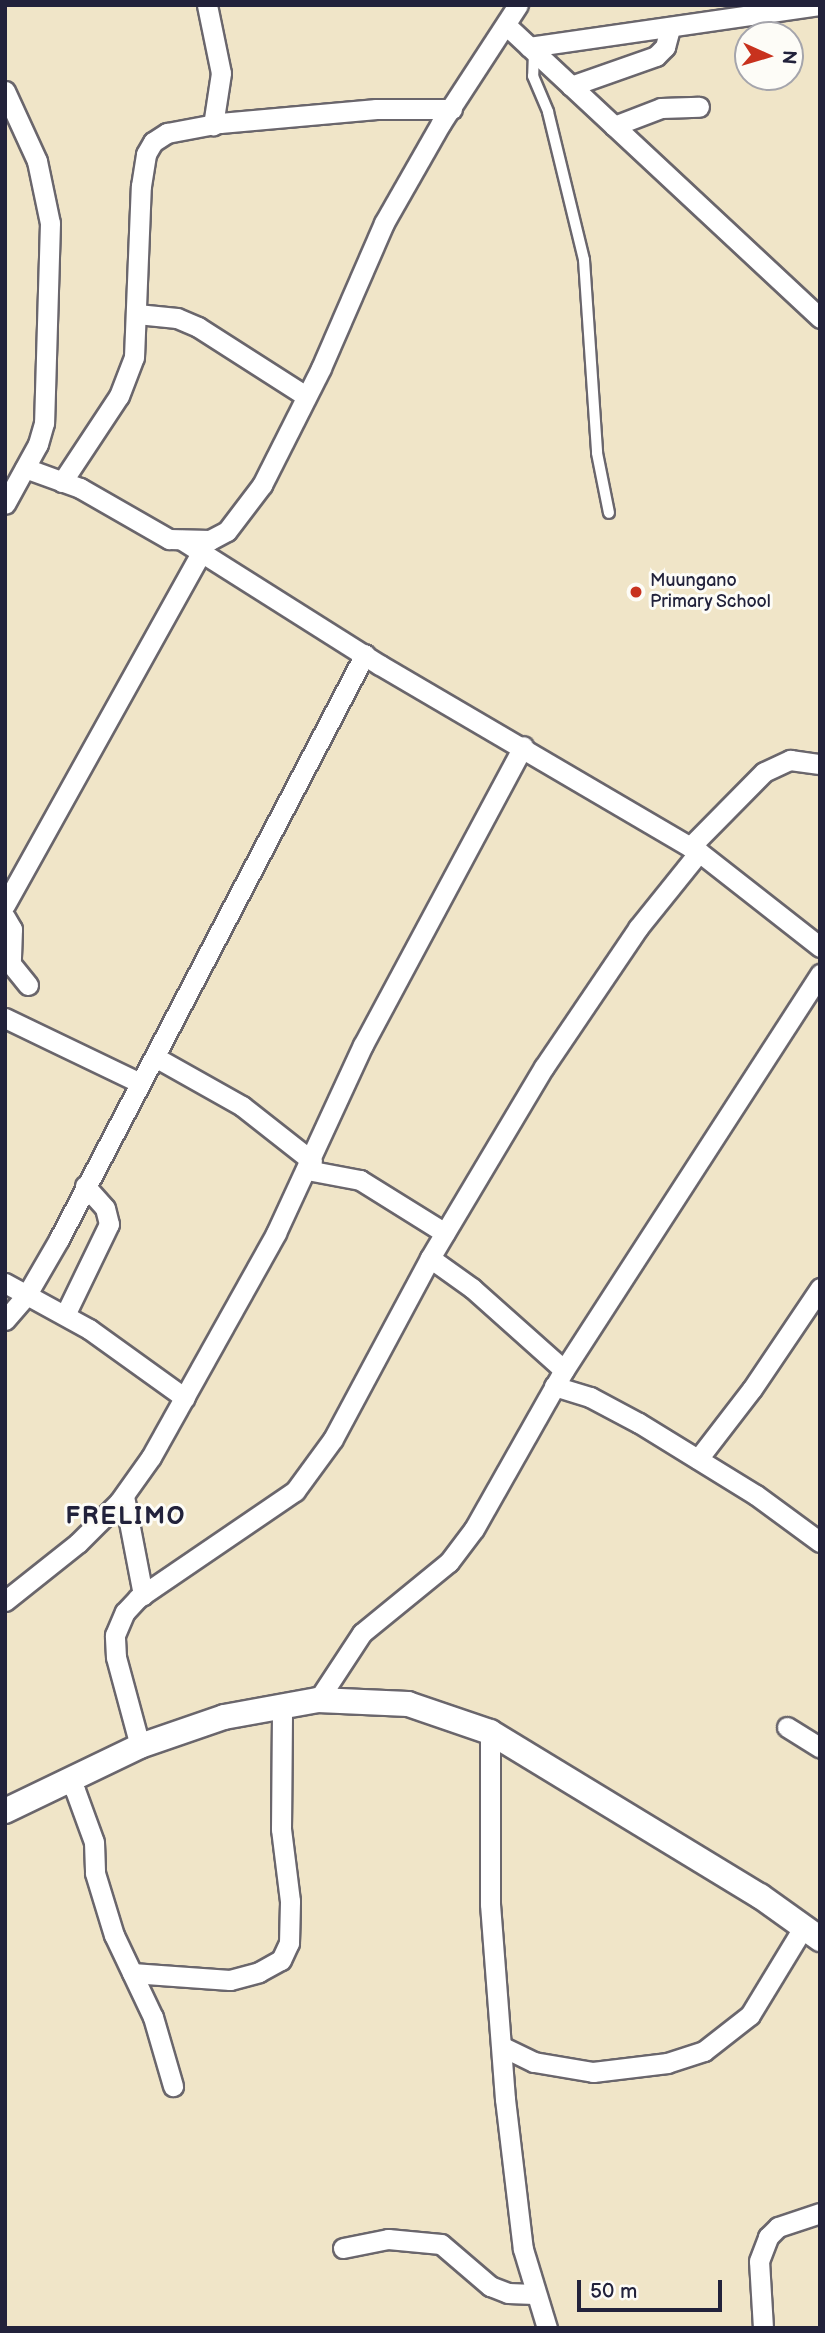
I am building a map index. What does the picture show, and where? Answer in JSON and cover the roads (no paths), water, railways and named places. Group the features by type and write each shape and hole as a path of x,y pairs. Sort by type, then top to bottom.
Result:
{"street":[{"path":"207,5 221,73 213,125"},
{"path":"25,468 124,510 169,539 210,540 227,531 244,512 306,396 384,223 518,5"},
{"path":"531,49 819,5"},
{"path":"506,26 820,318"},
{"path":"571,86 656,56 665,47 670,28"},
{"path":"5,91 37,160 50,223 47,398 38,444 5,504"},
{"path":"614,126 653,110 699,107"},
{"path":"62,482 120,396 134,357 146,154 153,142 167,134 213,125 376,109 452,109"},
{"path":"137,314 177,318 198,327 306,396"},
{"path":"181,540 365,654 694,849 820,947"},
{"path":"7,898 201,553"},
{"path":"5,1320 26,1296 155,1057 365,654"},
{"path":"5,1601 78,1543 124,1496 185,1398 309,1165 401,970 523,746"},
{"path":"140,1746 116,1657 115,1635 125,1612 142,1595 295,1491 333,1439 430,1258 544,1067 694,849 764,772 790,761 820,764"},
{"path":"5,917 12,929 11,964 28,985"},
{"path":"318,1700 362,1633 449,1562 474,1529 559,1378 820,974"},
{"path":"5,1018 141,1083"},
{"path":"155,1057 242,1107 309,1165 360,1180 445,1233"},
{"path":"65,1315 109,1224 105,1208 85,1186"},
{"path":"430,1258 472,1288 559,1378 698,1459 820,1542"},
{"path":"5,1283 65,1315 185,1398"},
{"path":"698,1459 752,1389 820,1289"},
{"path":"124,1496 142,1595"},
{"path":"5,1811 66,1779 140,1746 282,1704 318,1700 408,1704 490,1732 760,1896 812,1933 750,2015 704,2051 667,2063 593,2072 534,2062 503,2047"},
{"path":"132,1973 230,1980 259,1972 281,1960 289,1943 290,1901 281,1829 282,1704"},
{"path":"787,1727 820,1748"},
{"path":"490,1732 490,1904 503,2047 523,2249 534,2294 547,2328"},
{"path":"66,1779 94,1842 99,1886 114,1934 153,2017 173,2086"},
{"path":"763,2328 759,2260 768,2237 778,2227 820,2213"},
{"path":"344,2248 388,2239 441,2244 490,2286 508,2292 534,2294"}],"lane":[{"path":"531,49 533,76 548,112 584,260 597,453 609,513"}],"place":[{"name":"Muungano Primary School","path":"636,592"}],"district":[{"name":"FRELIMO","path":"126,1517"}]}
